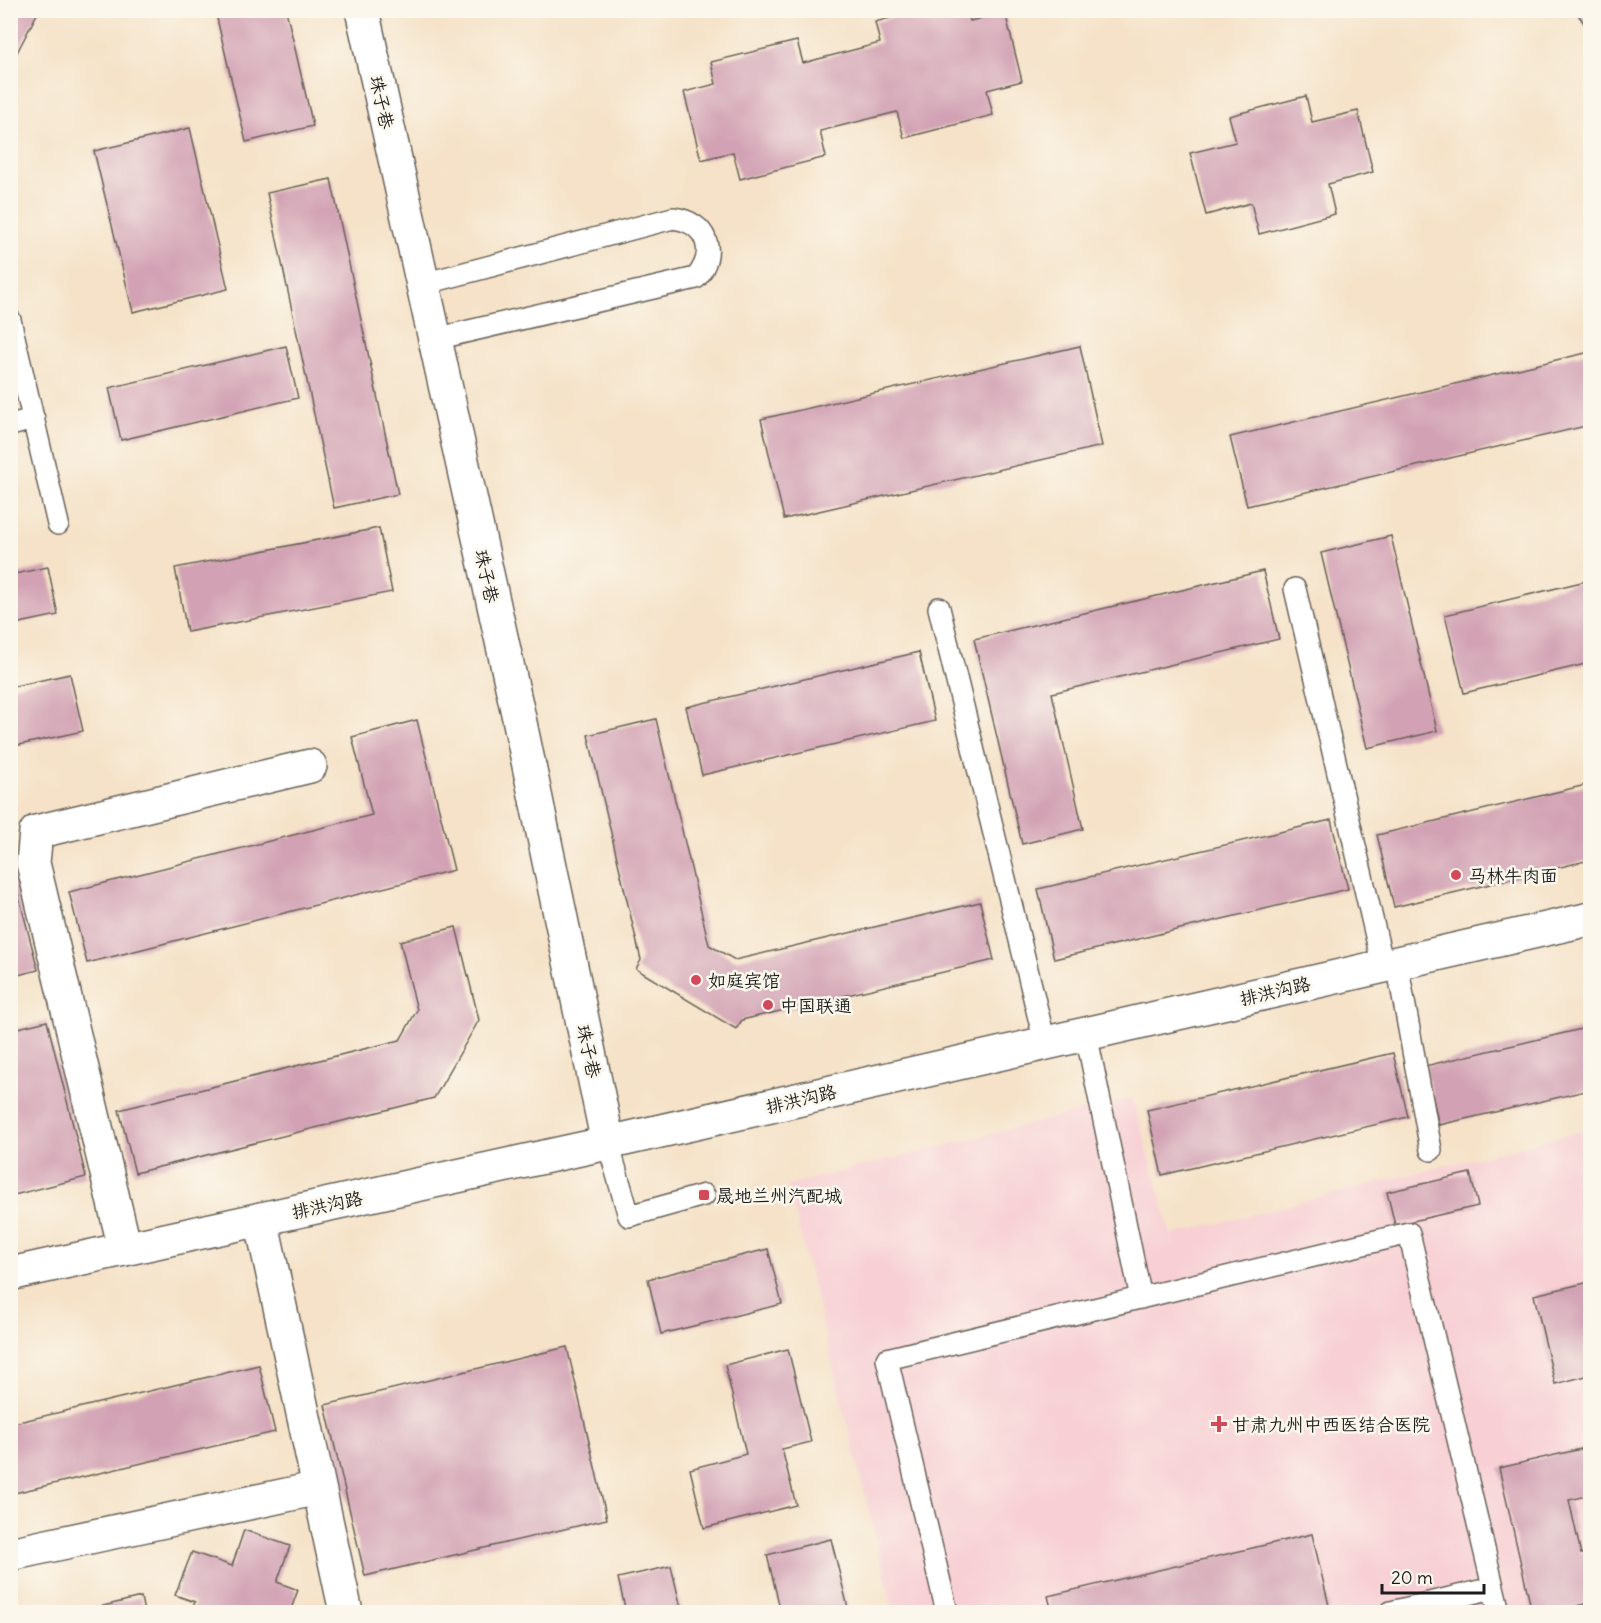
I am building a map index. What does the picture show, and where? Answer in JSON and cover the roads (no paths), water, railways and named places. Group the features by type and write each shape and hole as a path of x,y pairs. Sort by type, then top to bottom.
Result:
{"street":[{"name":"珠子巷","path":"362,10 521,729 608,1143"},
{"path":"125,1249 33,863 36,832 310,766"},
{"name":"排洪沟路","path":"10,1275 608,1143 1590,919"},
{"path":"261,1219 346,1612"},
{"path":"10,1554 319,1488"}],"lane":[{"path":"423,284 673,218 684,219 694,225 702,233 706,243 708,256 704,269 696,278 435,339"},
{"path":"10,320 58,524"},
{"path":"10,425 34,419"},
{"path":"1295,589 1390,964 1431,1150"},
{"path":"939,608 1045,1043"},
{"path":"1086,1034 1141,1298"},
{"path":"608,1143 629,1216 704,1195"},
{"path":"947,1612 887,1359 1409,1233 1499,1612"},
{"path":"1391,1612 1493,1588"}],"place":[{"name":"马林牛肉面","path":"1456,875"},
{"name":"如庭宾馆","path":"696,980"},
{"name":"中国联通","path":"768,1005"},
{"name":"晟地兰州汽配城","path":"704,1195"},
{"name":"甘肃九州中西医结合医院","path":"1219,1424"}]}
